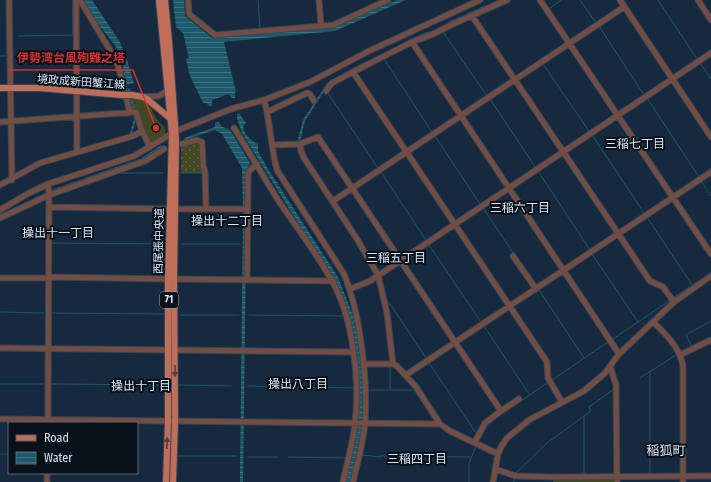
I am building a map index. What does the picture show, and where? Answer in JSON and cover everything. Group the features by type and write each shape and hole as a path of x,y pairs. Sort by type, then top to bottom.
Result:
{"main road":[{"name":"西尾張中央道","path":"159,0 167,91 174,132 171,279 175,422 173,482"},
{"name":"西尾張中央道","path":"165,0 169,41 172,120"},
{"name":"境政成新田蟹江線","path":"0,88 10,87 76,90 143,97 172,120"},
{"name":"西尾張中央道","path":"166,482 172,350"}],"street":[{"path":"9,0 11,178"},
{"path":"76,0 76,150"},
{"path":"80,0 114,57 119,69 130,113"},
{"path":"188,0 189,14 215,35 333,25 388,0"},
{"path":"319,0 322,26"},
{"path":"0,218 48,189 134,156 174,132 231,109 264,100 310,82 369,51 480,0"},
{"path":"326,91 332,83 412,42 431,35 507,0"},
{"path":"540,0 711,254"},
{"path":"620,0 711,137"},
{"path":"698,0 711,20"},
{"path":"333,201 624,7"},
{"path":"472,16 516,79 650,282 663,287 674,302"},
{"path":"412,42 619,354"},
{"path":"350,289 370,281 711,53"},
{"path":"353,72 547,362 548,378 562,402"},
{"path":"143,97 159,96 167,91"},
{"path":"267,112 307,93 310,94 314,101"},
{"path":"264,100 275,165 336,262 350,289 355,310 366,390 364,423 353,482"},
{"path":"0,122 136,112 142,131 150,147"},
{"path":"234,128 279,201 333,281 346,316 357,384 356,423 343,482"},
{"path":"0,186 11,178 40,163 76,150 133,136 142,131"},
{"path":"272,146 300,144 318,137 501,411"},
{"path":"182,144 197,140 202,142 206,208"},
{"path":"300,144 304,158 333,201 378,275 387,313 393,364"},
{"path":"0,210 29,193 145,161 164,149"},
{"path":"247,280 248,174 249,171 257,164"},
{"path":"406,375 711,172"},
{"path":"48,189 48,421"},
{"path":"49,207 247,209"},
{"path":"514,256 536,289"},
{"path":"493,482 498,454 507,438 529,420 584,391 605,374 619,354 674,302 711,276"},
{"path":"0,278 333,281"},
{"path":"653,322 664,332 680,355 683,366 683,479"},
{"path":"680,355 711,340"},
{"path":"0,348 353,352"},
{"path":"363,364 393,364 397,366 424,398 440,424 450,431 498,454"},
{"path":"610,366 616,385 617,479"},
{"path":"475,442 485,423 519,399"},
{"path":"0,419 48,421 237,421 440,424"},
{"path":"495,469 516,476 551,480 683,479 711,476"}],"green space":[{"path":"131,98 146,102 152,109 156,118 165,127 165,134 151,144 133,110"},
{"path":"194,142 200,143 204,173 181,173 181,146"},
{"path":"554,479 613,479 614,482 553,482"}],"water":[{"path":"83,0 92,0 120,42 134,83 126,85 123,62 118,51 94,19"},
{"path":"173,0 184,0 185,16 212,38 332,28 397,0 406,0 335,31 224,42 236,92 235,98 232,98 229,94 212,100 212,106 210,107 206,103 203,103 190,76 186,59 189,58 183,33 176,27"},
{"path":"498,0 503,0 328,85 305,121 300,142 297,143 303,120 327,83 353,68 424,33"},
{"path":"130,88 136,119 132,134 40,162 22,170 37,162 130,134 134,119 127,89"},
{"path":"239,113 246,123 243,126 246,134 250,139 258,144 258,151 268,169 338,277 353,316 356,327 363,382 363,426 350,482 344,482 358,421 351,330 333,279 242,133 237,119 237,114"},
{"path":"219,122 221,126 230,130 250,163 247,168 243,482 240,482 243,207 242,168 222,134 215,130 185,140 184,138 215,127 215,123"},
{"path":"161,145 163,147 143,160 0,217 0,215 51,190 142,158"},
{"path":"45,351 46,351 44,418"}],"waterway":[{"path":"73,0 73,33"},
{"path":"258,0 260,29"},
{"path":"549,9 561,0"},
{"path":"580,0 596,23"},
{"path":"658,0 697,59"},
{"path":"599,26 644,95"},
{"path":"443,32 487,96"},
{"path":"18,36 73,35"},
{"path":"0,56 7,56"},
{"path":"384,59 432,132"},
{"path":"700,63 711,79"},
{"path":"543,64 589,131"},
{"path":"327,92 378,168"},
{"path":"647,98 699,177"},
{"path":"490,99 536,168"},
{"path":"592,135 644,213"},
{"path":"435,136 480,204"},
{"path":"538,171 590,250"},
{"path":"381,172 426,240"},
{"path":"120,173 163,173"},
{"path":"181,173 202,173"},
{"path":"701,181 711,196"},
{"path":"483,208 514,254"},
{"path":"647,217 692,285"},
{"path":"52,243 164,244"},
{"path":"181,244 240,244"},
{"path":"429,245 481,322"},
{"path":"592,254 638,322"},
{"path":"674,297 711,273"},
{"path":"539,290 584,358"},
{"path":"387,301 426,358"},
{"path":"613,339 669,301"},
{"path":"0,312 44,313"},
{"path":"51,313 163,314"},
{"path":"180,315 239,315"},
{"path":"249,315 343,316"},
{"path":"692,347 686,335 711,321"},
{"path":"484,326 529,394"},
{"path":"552,380 608,342"},
{"path":"640,378 676,355"},
{"path":"429,363 476,433"},
{"path":"390,367 390,389"},
{"path":"650,371 650,473"},
{"path":"521,401 547,383"},
{"path":"0,384 43,384"},
{"path":"51,384 163,385"},
{"path":"179,385 231,386"},
{"path":"248,386 353,388"},
{"path":"515,474 547,443 591,411 589,407 614,389"},
{"path":"369,390 414,390"},
{"path":"499,415 510,408"},
{"path":"584,417 584,474"},
{"path":"478,442 487,425"},
{"path":"469,482 469,463 476,446"},
{"path":"0,454 8,454"},
{"path":"361,455 381,457 471,457"},
{"path":"178,456 236,456"},
{"path":"248,457 278,457"},
{"path":"288,457 345,458"},
{"path":"514,477 514,482"}],"place":[{"name":"伊勢湾台風殉難之塔","path":"156,128"}],"district":[{"name":"三稲七丁目","path":"635,144"},
{"name":"三稲六丁目","path":"520,208"},
{"name":"操出十二丁目","path":"227,221"},
{"name":"操出十一丁目","path":"58,233"},
{"name":"三稲五丁目","path":"396,258"},
{"name":"操出八丁目","path":"298,384"},
{"name":"操出十丁目","path":"141,386"},
{"name":"稲狐町","path":"666,450"},
{"name":"三稲四丁目","path":"417,459"}]}
